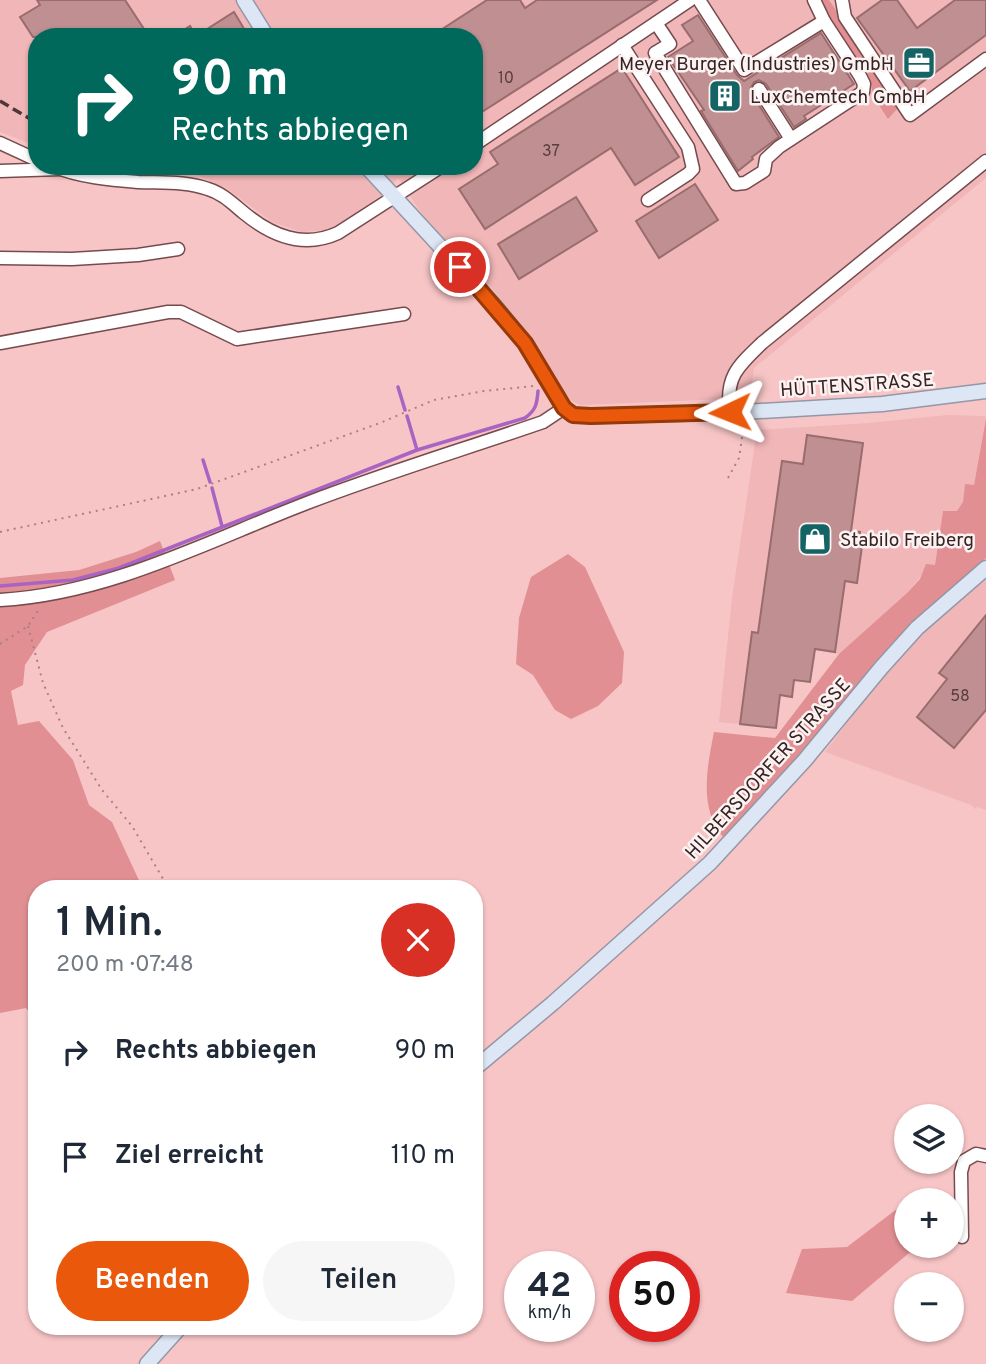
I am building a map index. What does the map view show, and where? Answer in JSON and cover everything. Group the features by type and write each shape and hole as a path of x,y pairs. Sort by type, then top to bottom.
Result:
{"main road":[{"path":"244,0 261,28"},
{"path":"374,175 495,306 525,343 564,408"},
{"name":"HÜTTENSTRASSE","path":"564,408 573,415 591,416 737,412 881,404 986,391"},
{"name":"HILBERSDORFER STRASSE","path":"483,1061 710,863 805,760 917,628 986,568"},
{"path":"147,1364 173,1335"}],"street":[{"path":"483,139 690,0"},
{"path":"699,0 744,70 824,21"},
{"path":"656,23 670,44 655,53 736,184 745,184 764,171 766,159 791,139 863,92 864,84 860,76 824,21 814,0"},
{"path":"842,0 845,17 910,115 986,59"},
{"path":"622,45 688,147 693,169 648,200"},
{"path":"759,89 791,139"},
{"path":"0,143 28,156"},
{"path":"737,412 728,388 739,365 762,343 986,162"},
{"path":"0,171 28,170"},
{"path":"98,175 209,189 222,195 268,230 293,240 309,241 338,233 428,175"},
{"path":"0,258 72,259 138,255 178,249"},
{"path":"0,344 168,312 181,312 237,339 404,314"},
{"path":"0,600 90,585 155,564 309,502 544,422 564,408"},
{"path":"961,1188 963,1164 976,1154 986,1156"}],"path":[{"path":"0,532 197,489 380,423 434,400 534,386 547,378"},
{"path":"728,478 739,458 743,439 737,412"},
{"path":"0,644 28,626 49,593"},
{"path":"28,626 43,683 63,728 102,790 132,827 164,880"}],"shaded area":[{"path":"0,0 986,0 986,178 754,368 750,398 580,405 572,401 532,338 495,292 424,217 398,178 378,199 347,223 328,230 301,232 272,222 226,188 197,175 483,175 483,28 28,28 28,143 0,132"},
{"path":"819,0 829,0 880,75 885,91 897,109 888,119 873,96 871,84"},
{"path":"947,415 986,416 974,485 965,485 963,502 957,511 943,512 935,565 925,571 907,593 842,652 839,654 815,650 810,682 794,680 792,697 780,695 776,728 719,722 732,598 757,430"},
{"path":"986,418 986,558 887,650 807,749 725,839 716,828 708,802 707,774 714,732 775,738 839,654 907,593 920,579 926,564 935,565 943,511 957,511 963,502 965,484 974,485"},
{"path":"160,541 175,580 47,632 25,665 23,685 11,691 18,725 39,721 73,760 89,805 112,822 139,880 28,880 28,1011 26,1008 0,1013 0,578 79,570 136,552"},
{"path":"568,554 585,567 624,652 622,683 598,706 571,719 555,710 533,675 516,664 519,618 531,577"},
{"path":"986,574 986,810 977,807 975,809 971,805 825,752 876,685 915,640"},
{"path":"894,1211 894,1258 903,1258 852,1301 786,1293 802,1249 847,1247"}],"building":[{"path":"37,0 125,0 143,28 28,29 20,17 40,5"},
{"path":"487,0 520,0 525,8 537,0 657,0 483,111 483,28 444,28"},
{"name":"Meyer Burger (Industries) GmbH","path":"882,0 897,0 917,28 955,0 986,0 986,35 910,91 857,18"},
{"path":"234,12 244,28 209,28"},
{"path":"698,15 737,75 744,81 821,33 854,84 804,116 806,119 794,127 766,84 759,80 754,82 750,89 752,94 779,137 738,171 701,111 704,110 668,57 693,41 682,25"},
{"path":"622,68 679,157 635,185 611,148 485,229 459,189 498,164 490,152"},
{"path":"695,184 718,220 659,258 636,221"},
{"path":"576,197 597,231 519,279 498,244"},
{"name":"Stabilo Freiberg","path":"807,435 863,443 851,531 860,532 858,546 862,546 857,583 845,581 835,652 815,649 810,682 794,680 792,697 780,695 776,728 740,724 752,632 758,633 782,461 803,464"},
{"path":"986,615 986,710 954,748 917,717 947,679 939,673"}],"waterway":[{"path":"398,387 405,410"},
{"path":"0,586 73,580 119,568 417,450 525,418 535,406 538,391"},
{"path":"407,416 417,450"},
{"path":"203,460 210,482"},
{"path":"212,488 222,526"}],"railway":[{"path":"0,101 28,118"}],"place":[{"name":"Meyer Burger (Industries) GmbH","path":"919,63"},
{"name":"LuxChemtech GmbH","path":"725,96"},
{"name":"Stabilo Freiberg","path":"815,539"}],"route":[{"path":"460,267 525,343 564,408 573,415 730,412"}]}
